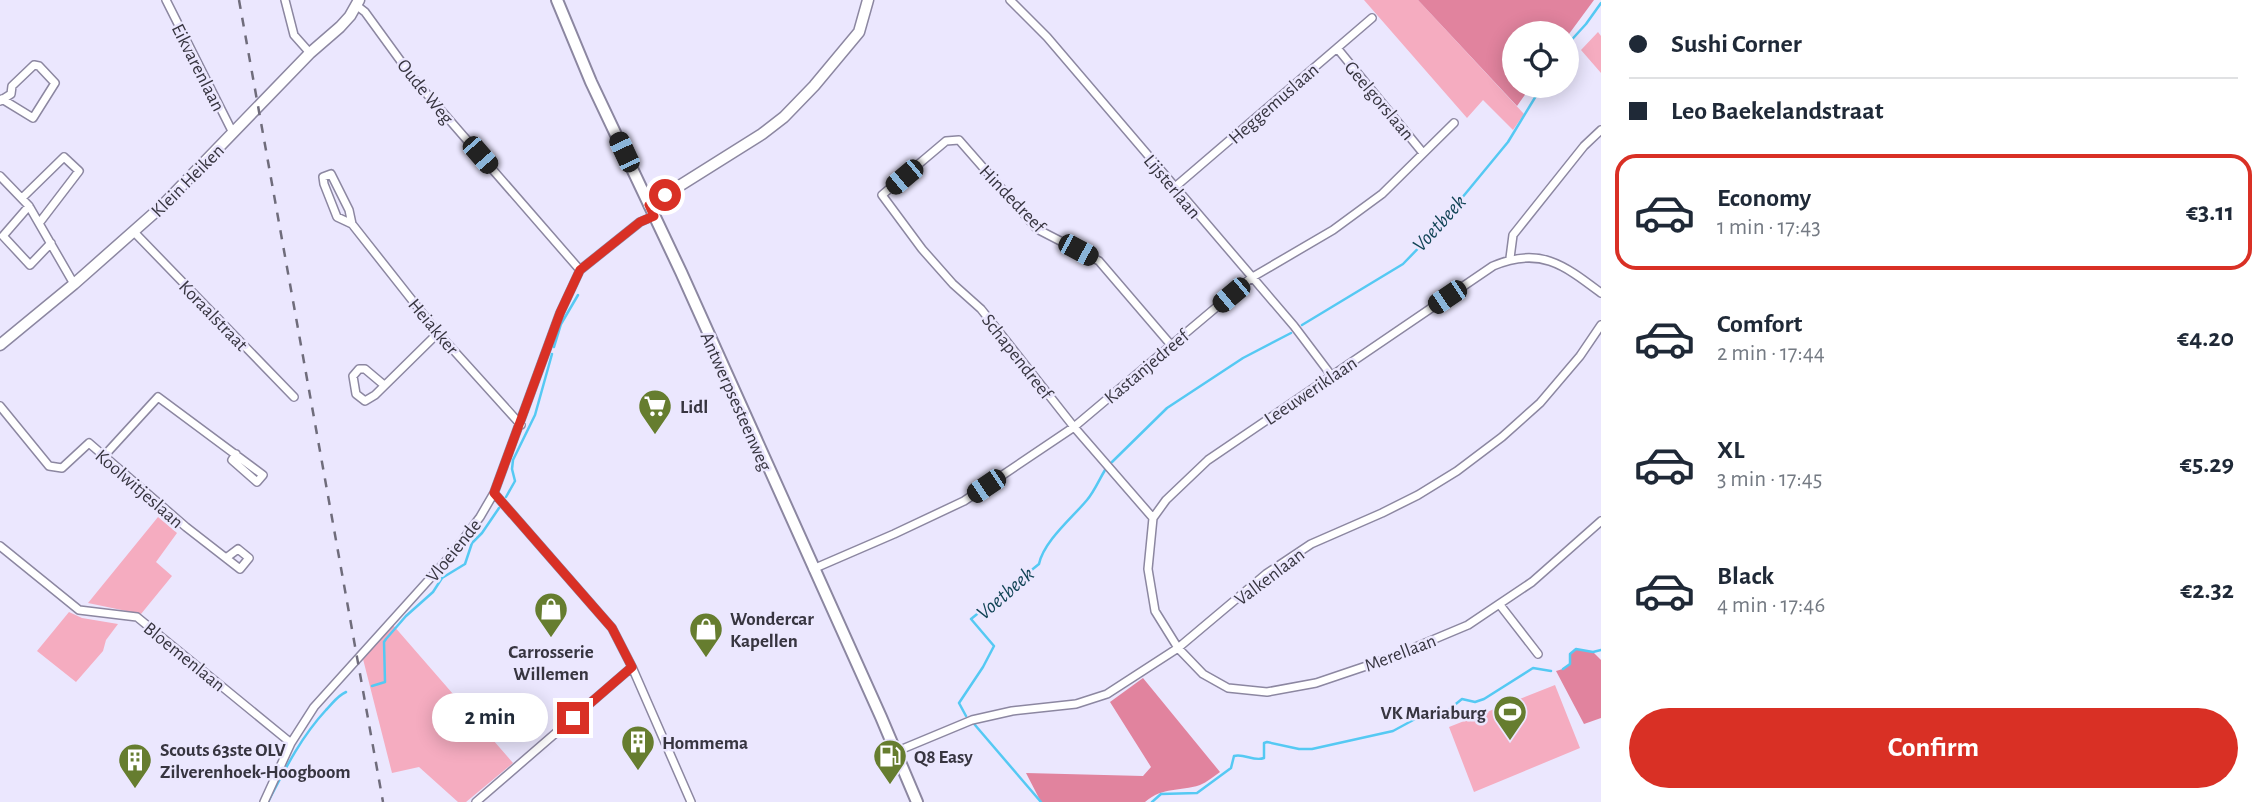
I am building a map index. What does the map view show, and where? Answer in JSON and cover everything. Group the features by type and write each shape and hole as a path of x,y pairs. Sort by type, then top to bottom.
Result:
{"main road":[{"name":"Antwerpsesteenweg","path":"556,0 917,802"}],"street":[{"name":"Eikvarenlaan","path":"166,0 233,133"},
{"path":"285,0 294,35 310,53"},
{"path":"649,205 762,134 784,117 859,32 868,0"},
{"name":"Lijsterlaan","path":"1010,0 1047,37 1294,326 1331,375"},
{"name":"Klein Heiken","path":"0,345 134,232 310,53 340,27 358,3"},
{"name":"Oude Weg","path":"358,3 413,78 580,270"},
{"name":"Heggemuslaan","path":"1175,187 1372,18"},
{"name":"Geelgorslaan","path":"1337,48 1423,153"},
{"path":"34,65 55,83 33,118 1,100 11,94 12,86 34,65"},
{"name":"Kastanjedreef","path":"813,569 964,500 1074,427 1251,278 1333,230 1382,194 1454,123"},
{"path":"1510,258 1513,235 1584,146 1601,130"},
{"name":"Hindedreef","path":"882,195 946,141 959,140 1037,229 1099,261 1171,345"},
{"path":"22,198 64,157 79,171 40,222"},
{"name":"Heiakker","path":"352,224 337,217 323,177 331,174 349,210 352,224 438,333 521,425"},
{"path":"0,176 29,206 40,222 74,284"},
{"name":"Schapendreef","path":"882,195 922,249 953,284 981,309 1074,427 1153,518"},
{"path":"29,206 3,236 30,265 51,243"},
{"name":"Vloeiende","path":"264,802 291,743 313,707 453,553 480,517 494,493 560,313 580,270 640,222 654,216"},
{"name":"Koraalstraat","path":"134,232 294,397"},
{"name":"Leeuweriklaan","path":"1153,518 1166,500 1208,460 1493,266 1510,258 1530,256 1549,259 1573,272 1601,293"},
{"name":"Valkenlaan","path":"895,752 972,720 1012,711 1076,704 1107,694 1178,648 1266,574 1311,544 1418,495 1457,471 1540,403 1580,356 1601,325"},
{"path":"384,385 365,369 359,369 353,376 356,394 365,401 384,385 438,333"},
{"path":"104,456 159,397 236,454"},
{"name":"Koolwitjeslaan","path":"0,406 49,466 62,468 89,443 226,558"},
{"path":"494,493 612,628 691,802"},
{"path":"1153,518 1148,569 1155,611 1178,648"},
{"name":"Merellaan","path":"1178,648 1203,674 1228,688 1267,692 1316,683 1387,659 1468,625 1532,582 1601,521"},
{"name":"Bloemenlaan","path":"0,546 79,610 137,617 291,743"},
{"path":"1500,605 1538,654"},
{"path":"476,802 632,667"}],"shaded area":[{"path":"1364,0 1418,0 1502,90 1502,98 1509,98 1524,114 1513,130 1483,100 1467,118"},
{"path":"1418,0 1594,0 1579,21 1502,21 1502,90"},
{"path":"1598,32 1601,36 1601,73 1581,50"},
{"path":"1510,98 1523,98 1517,106"},
{"path":"158,517 177,533 156,562 172,576 141,614 88,603"},
{"path":"69,612 82,618 118,624 106,640 103,651 76,682 37,651"},
{"path":"393,625 513,763 466,802 458,802 419,767 392,773 363,659"},
{"path":"1576,649 1593,652 1601,660 1601,718 1584,724 1556,671 1568,666 1570,654"},
{"path":"1143,678 1220,772 1200,785 1165,791 1145,802 1041,802 1026,773 1143,776 1151,767 1110,702"},
{"path":"1555,685 1580,748 1474,792 1449,727"}],"waterway":[{"name":"Voetbeek","path":"1579,32 1601,3"},
{"name":"Voetbeek","path":"1302,325 1403,264 1433,233 1508,142 1535,98"},
{"name":"Vloeiende","path":"554,347 561,324 578,295"},
{"name":"Voetbeek","path":"1112,462 1167,408 1243,358 1291,333"},
{"name":"Vloeiende","path":"506,497 515,481 513,460 535,415 552,354"},
{"name":"Voetbeek","path":"966,716 959,703 994,646 971,619 1039,564 1046,547 1090,497 1105,470"},
{"name":"Vloeiende","path":"372,686 385,682 386,639 406,616 433,592 442,578 465,564 472,543 499,508"},
{"path":"1563,669 1570,664 1570,654 1576,649 1593,652 1601,650"},
{"path":"1152,802 1161,794 1197,793 1231,768 1234,756 1264,758 1264,743 1267,742 1312,749 1393,731 1428,712 1447,711 1462,699 1475,702 1484,699 1533,668 1551,671"},
{"name":"Vloeiende","path":"268,802 301,742 317,720 346,692"},
{"name":"Voetbeek","path":"975,725 1041,802"}],"railway":[{"path":"239,0 383,802"}],"place":[{"name":"Lidl","path":"655,436"},
{"name":"Carrosserie Willemen","path":"551,639"},
{"name":"Wondercar Kapellen","path":"706,659"},
{"name":"VK Mariaburg","path":"1510,742"},
{"name":"Hommema","path":"638,772"},
{"name":"Q8 Easy","path":"890,786"},
{"name":"Scouts 63ste OLV Zilverenhoek-Hoogboom","path":"135,790"}],"route":[{"path":"573,718 632,667 612,628 494,493 560,313 580,270 640,222 654,216 649,205 665,195"}]}
